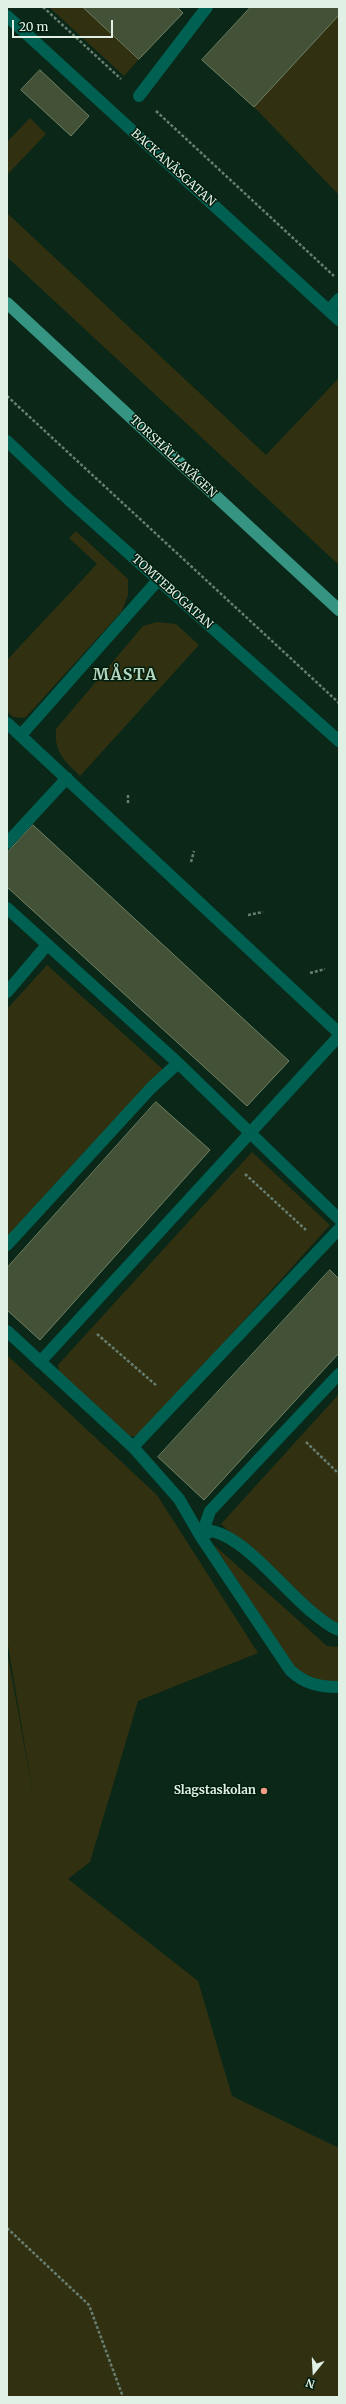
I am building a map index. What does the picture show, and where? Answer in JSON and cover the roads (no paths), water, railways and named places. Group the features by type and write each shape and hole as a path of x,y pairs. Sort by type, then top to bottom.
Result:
{"main road":[{"name":"TORSHÄLLAVÄGEN","path":"7,303 339,610"}],"street":[{"path":"139,96 207,7"},
{"name":"BACKANÄSGATAN","path":"7,16 339,320"},
{"path":"329,310 339,299"},
{"name":"TOMTEBOGATAN","path":"7,441 339,741"},
{"path":"21,736 159,579"},
{"path":"7,722 339,1033"},
{"path":"7,843 67,778"},
{"path":"7,908 178,1063 251,1132 339,1219"},
{"path":"7,992 47,945"},
{"path":"40,1362 339,1036"},
{"path":"7,1245 151,1088 178,1063"},
{"path":"134,1447 339,1228"},
{"path":"7,1331 134,1447 179,1499 201,1537 290,1670 301,1680 314,1685 339,1687"},
{"path":"201,1537 210,1511 339,1374"},
{"path":"201,1537 211,1531 235,1540 300,1603 328,1625 339,1630"}],"place":[{"name":"Slagstaskolan","path":"264,1791"}],"district":[{"name":"MÅSTA","path":"125,675"}]}
